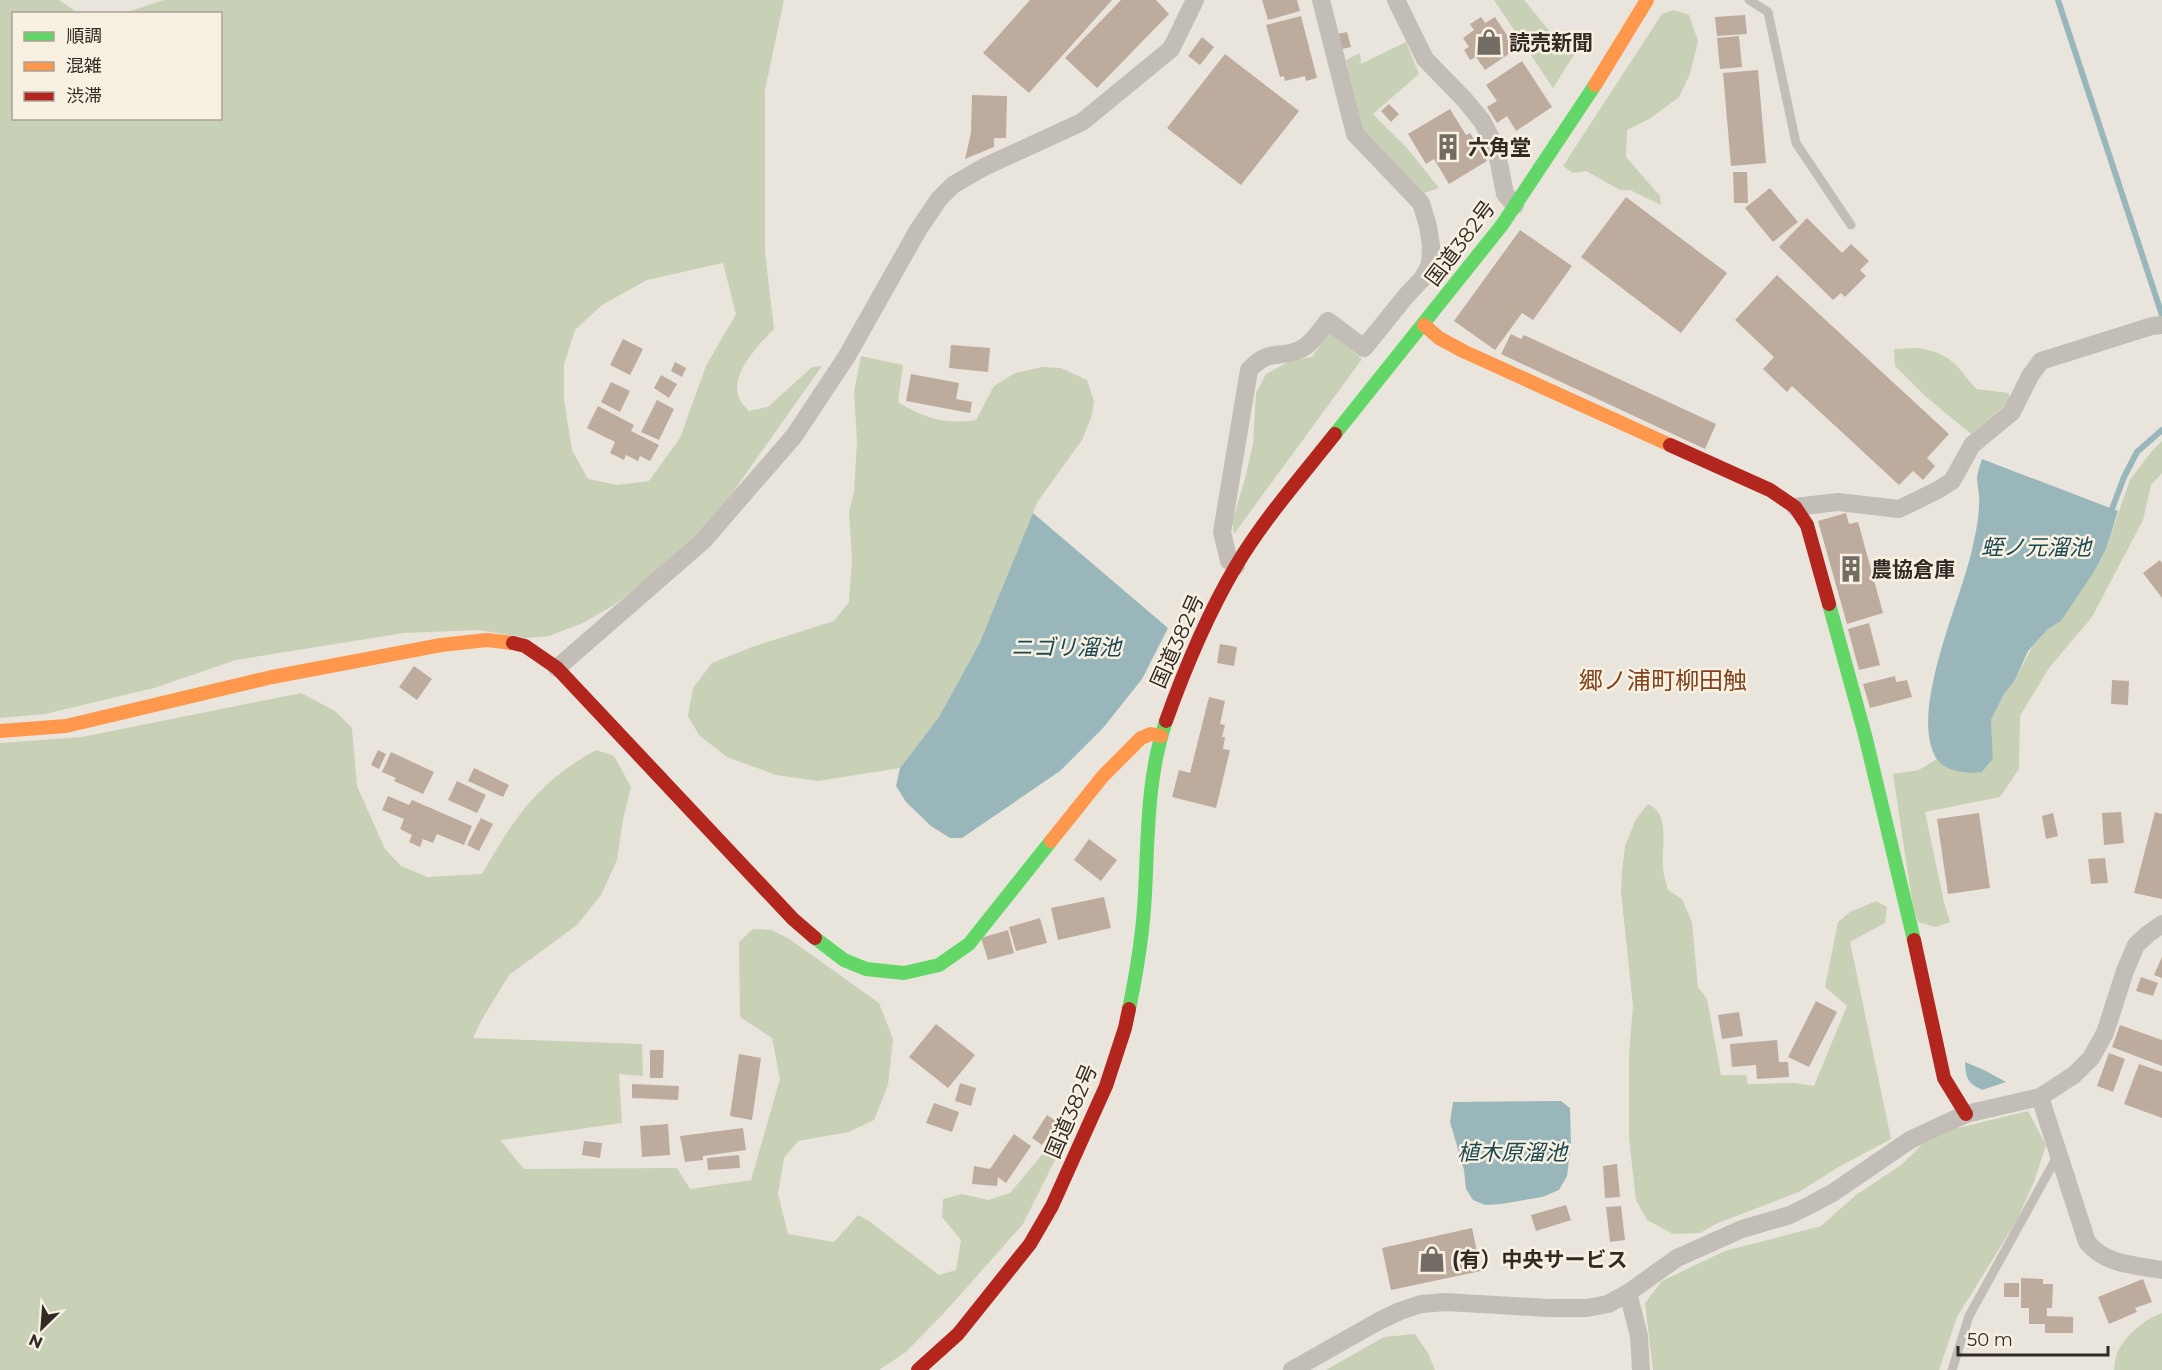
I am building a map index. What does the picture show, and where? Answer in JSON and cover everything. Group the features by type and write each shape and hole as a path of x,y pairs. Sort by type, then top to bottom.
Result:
{"main road":[{"name":"国道382号","path":"918,1370 958,1334 1030,1244 1052,1206 1106,1086 1125,1028 1139,963 1145,895 1147,829 1153,775 1161,736 1200,636 1236,566 1270,515 1424,325 1515,205 1583,105 1647,0"},
{"path":"1424,325 1439,338 1463,351 1770,490 1795,507 1807,525 1865,735 1900,878 1944,1078 1966,1114"},
{"path":"0,731 66,726 272,676 441,645 487,640 525,646 557,668 793,919 820,943 846,961 870,970 900,972 928,969 956,955 969,944 1103,776 1142,738 1151,734 1161,736"}],"street":[{"path":"557,668 703,541 794,436 847,356 918,230 939,200 953,185 984,166 1082,122 1171,49 1194,0"},
{"path":"1236,566 1229,561 1222,532 1249,370 1268,355 1302,349 1328,321 1364,348 1422,279 1430,266 1431,246 1421,203 1355,134 1321,0"},
{"path":"1396,0 1425,59 1482,121 1496,148 1505,194 1515,205"},
{"path":"1795,507 1838,502 1899,509 1938,490 1952,480 1972,445 2012,412 2030,376 2041,361 2162,325"},
{"path":"1292,1370 1379,1321 1421,1304 1446,1302 1587,1308 1608,1304 1628,1293 1677,1258 1742,1229 1790,1215 1812,1204 1834,1192 1910,1140 1966,1114 2040,1097 2074,1075 2091,1058 2104,1033 2136,945 2162,924"},
{"path":"2040,1097 2087,1242 2096,1253 2110,1260 2162,1270"},
{"path":"1628,1293 1639,1336 1641,1370"}],"lane":[{"path":"1749,0 1768,12 1796,142 1851,225"},
{"path":"1952,1370 1969,1316 2058,1155"}],"green space":[{"path":"0,0 59,0 77,12 12,12 12,120 222,120 222,12 127,12 164,0 784,0 765,90 765,252 774,329 754,350 743,368 737,386 739,397 749,411 768,407 812,367 822,366 721,509 677,555 614,605 583,623 549,636 526,638 479,630 404,633 236,660 154,688 45,714 0,718","holes":["723,263 736,314 706,366 680,438 649,481 617,485 588,479 572,450 564,400 564,364 575,330 602,305 647,280"]},
{"path":"1494,0 1524,0 1557,40 1579,47 1553,88"},
{"path":"1674,10 1689,15 1698,41 1690,74 1679,97 1651,118 1627,130 1626,157 1660,196 1661,205 1630,190 1620,190 1586,171 1573,173 1563,166 1662,14"},
{"path":"1406,42 1419,74 1373,114 1407,148 1439,188 1424,193 1362,130 1346,60 1360,53 1361,64"},
{"path":"1330,332 1362,359 1234,534 1232,522 1253,444 1256,393 1266,374 1292,360 1312,357"},
{"path":"1915,348 1936,352 1950,360 1976,389 2009,393 2009,402 1971,434 1925,396 1895,366 1894,349"},
{"path":"861,356 903,365 898,402 935,419 954,422 976,420 994,386 1015,373 1043,367 1061,368 1087,380 1094,401 1092,415 1082,440 1038,501 979,644 939,717 900,768 818,781 776,775 727,757 699,735 688,716 693,688 712,663 752,647 834,621 849,602 852,559 849,512 854,492 857,441 854,392"},
{"path":"2162,441 2162,473 2151,485 2143,520 2092,617 2049,668 2020,716 2019,769 2000,797 1925,812 1950,922 1936,927 1918,922 1913,907 1893,774 1919,770 1937,759 1948,768 1982,772 1993,759 1991,720 2004,694 2015,680 2032,647 2048,629 2061,621 2094,572 2106,549 2130,480"},
{"path":"301,693 335,711 352,728 357,786 385,849 401,866 427,877 482,874 529,803 558,775 596,750 614,756 631,787 623,819 617,860 601,895 577,925 509,975 473,1038 642,1044 643,1076 619,1074 622,1123 500,1140 524,1169 677,1168 690,1189 751,1180 780,1079 772,1038 740,1017 739,942 753,929 771,930 788,938 879,1003 893,1039 888,1085 874,1120 849,1132 798,1141 784,1158 778,1194 788,1234 834,1242 858,1215 939,1275 956,1270 961,1240 942,1217 943,1199 962,1194 988,1200 1010,1193 1045,1151 1057,1156 1023,1224 906,1352 879,1370 0,1370 0,743 82,737"},
{"path":"1648,804 1660,815 1662,823 1663,869 1668,890 1682,899 1692,922 1698,987 1707,999 1721,1075 1746,1075 1748,1084 1794,1083 1814,1086 1847,1006 1825,987 1838,922 1850,912 1876,901 1887,907 1885,923 1850,942 1891,1139 1837,1168 1799,1192 1718,1223 1700,1233 1673,1234 1647,1220 1636,1200 1629,1138 1629,1055 1633,1006 1621,892 1625,846 1636,819"},
{"path":"2028,1111 2046,1145 2034,1182 2017,1220 1957,1317 1939,1370 1653,1370 1645,1303 1662,1281 1725,1251 1821,1226 1856,1195 1901,1165 1923,1144 1958,1128"},
{"path":"2162,1313 2162,1370 2114,1370 2117,1353 2131,1333 2143,1323"},
{"path":"1415,1334 1428,1353 1435,1370 1326,1370 1384,1337"}],"water":[{"name":"蛭ノ元溜池","path":"1982,459 2118,511 2106,549 2094,572 2061,621 2048,629 2028,651 2015,680 2004,694 1991,720 1993,759 1982,772 1970,773 1951,769 1936,758 1929,737 1929,712 1940,653 1975,535 1979,501 1977,477"},
{"name":"ニゴリ溜池","path":"1033,513 1168,628 1142,679 1103,728 1060,771 962,838 950,838 931,826 906,802 896,786 900,768 939,717 979,644"},
{"path":"1965,1062 2006,1082 1982,1090 1968,1079"},
{"name":"植木原溜池","path":"1561,1101 1570,1108 1571,1144 1567,1176 1559,1190 1542,1197 1501,1204 1485,1205 1473,1200 1466,1189 1464,1170 1450,1122 1453,1102"}],"building":[{"path":"1030,0 1112,0 1029,93 983,53"},
{"path":"1121,0 1156,0 1169,14 1097,88 1065,58"},
{"path":"1262,0 1297,0 1300,11 1268,20"},
{"path":"1745,15 1747,34 1717,36 1715,17"},
{"path":"1301,16 1317,78 1306,81 1305,76 1285,81 1284,76 1280,77 1266,25"},
{"name":"読売新聞","path":"1481,17 1485,23 1495,17 1516,49 1485,70 1476,57 1470,60 1464,50 1469,47 1463,38 1474,30 1470,24"},
{"path":"1347,32 1351,47 1342,49 1337,34"},
{"path":"1739,36 1742,67 1720,69 1717,38"},
{"path":"1202,37 1214,47 1200,65 1188,56"},
{"path":"1225,54 1299,111 1241,185 1167,128"},
{"path":"1522,61 1552,107 1516,131 1507,116 1497,123 1487,107 1497,101 1486,85"},
{"path":"1758,70 1766,163 1731,166 1723,73"},
{"path":"972,95 1007,96 1006,138 994,138 994,147 965,159 971,133"},
{"path":"1389,104 1399,114 1391,122 1381,111"},
{"name":"六角堂","path":"1450,109 1466,135 1470,133 1487,161 1449,184 1434,159 1426,164 1408,134"},
{"path":"1733,172 1747,172 1748,203 1734,203"},
{"path":"1770,188 1798,222 1773,242 1745,208"},
{"path":"1626,197 1727,273 1681,333 1581,257"},
{"path":"1807,218 1842,253 1851,244 1869,261 1860,270 1866,276 1845,297 1841,293 1833,300 1779,247"},
{"path":"1520,230 1572,266 1533,320 1522,313 1495,350 1454,321"},
{"path":"1777,275 1949,434 1927,458 1935,466 1923,480 1913,471 1899,485 1792,386 1787,392 1763,369 1774,357 1735,320"},
{"path":"1511,334 1521,339 1524,335 1716,424 1705,449 1501,354"},
{"path":"623,339 643,349 630,375 610,365"},
{"path":"951,345 990,348 988,372 949,368"},
{"path":"675,362 686,368 682,377 671,371"},
{"path":"911,374 959,383 956,399 972,402 970,413 906,401"},
{"path":"661,375 677,384 669,398 654,388"},
{"path":"611,382 630,391 620,412 601,402"},
{"path":"657,400 674,409 659,440 641,432"},
{"path":"598,406 634,425 631,431 659,445 650,461 640,456 638,461 626,455 624,460 610,453 615,442 587,428"},
{"name":"農協倉庫","path":"1846,513 1849,524 1858,522 1883,613 1847,624 1818,521"},
{"path":"2160,560 2162,563 2162,598 2143,573"},
{"path":"1869,623 1880,665 1859,670 1848,629"},
{"path":"1220,644 1237,647 1234,666 1217,663"},
{"path":"414,666 432,679 417,700 399,687"},
{"path":"1895,676 1896,682 1907,680 1912,697 1870,708 1863,684"},
{"path":"2112,680 2129,681 2128,705 2111,704"},
{"path":"1209,697 1225,701 1220,724 1225,725 1222,737 1225,737 1223,749 1230,750 1216,808 1172,797 1179,770 1190,773"},
{"path":"378,750 386,754 379,769 371,765"},
{"path":"391,752 434,772 423,794 394,781 396,778 382,772"},
{"path":"474,768 509,785 503,797 468,781"},
{"path":"457,781 486,795 477,813 448,800"},
{"path":"388,796 409,805 412,800 472,826 464,845 437,834 433,843 423,839 420,847 409,842 412,835 400,829 404,819 382,810"},
{"path":"2121,812 2124,843 2104,845 2102,813"},
{"path":"2155,812 2162,814 2162,899 2134,893"},
{"path":"1979,813 1990,888 1948,894 1937,819"},
{"path":"2053,813 2058,836 2046,839 2042,816"},
{"path":"481,818 493,824 479,851 467,845"},
{"path":"1089,839 1117,860 1101,881 1074,860"},
{"path":"2105,858 2108,883 2091,884 2088,859"},
{"path":"1104,897 1111,928 1058,940 1051,908"},
{"path":"1040,918 1047,943 1016,951 1009,927"},
{"path":"1008,930 1014,953 988,960 981,938"},
{"path":"2162,957 2162,978 2154,975"},
{"path":"2141,977 2158,983 2153,996 2136,991"},
{"path":"1816,1001 1837,1012 1809,1067 1788,1057"},
{"path":"1739,1012 1743,1036 1722,1039 1718,1015"},
{"path":"936,1024 975,1055 948,1088 909,1057"},
{"path":"2120,1025 2162,1040 2162,1066 2112,1047"},
{"path":"1777,1040 1779,1062 1788,1062 1789,1077 1757,1079 1756,1065 1732,1067 1730,1044"},
{"path":"650,1050 664,1050 663,1078 650,1078"},
{"path":"2109,1053 2125,1059 2113,1092 2097,1086"},
{"path":"739,1054 761,1058 752,1120 730,1116"},
{"path":"2139,1064 2162,1072 2162,1118 2124,1104"},
{"path":"960,1083 976,1088 971,1106 955,1101"},
{"path":"632,1084 679,1086 678,1100 632,1098"},
{"path":"934,1103 959,1112 952,1132 926,1123"},
{"path":"1047,1115 1057,1122 1042,1145 1032,1138"},
{"path":"668,1124 670,1155 642,1157 640,1126"},
{"path":"743,1128 746,1150 703,1156 703,1160 685,1162 680,1136"},
{"path":"1014,1134 1031,1146 1006,1183 998,1177 997,1186 972,1184 974,1166 990,1169"},
{"path":"584,1141 602,1143 600,1158 582,1155"},
{"path":"739,1155 740,1168 708,1170 707,1158"},
{"path":"1617,1164 1620,1197 1605,1198 1603,1166"},
{"path":"1566,1205 1571,1220 1536,1231 1531,1215"},
{"path":"1621,1206 1625,1240 1610,1242 1606,1207"},
{"name":"(有）中央サービス","path":"1472,1228 1481,1271 1391,1290 1382,1248"},
{"path":"2021,1278 2043,1279 2043,1284 2053,1284 2052,1308 2047,1308 2047,1316 2073,1317 2073,1333 2045,1333 2045,1324 2029,1324 2029,1308 2021,1308"},
{"path":"2143,1279 2152,1302 2135,1308 2137,1312 2109,1324 2098,1297"},
{"path":"2004,1283 2019,1283 2019,1297 2004,1297"}],"waterway":[{"path":"2058,0 2162,315"},
{"path":"2112,509 2124,477 2137,452 2162,430"}],"traffic: fast":[{"path":"1335,434 1502,225 1595,85"},
{"path":"1829,604 1865,735 1914,940"},
{"path":"1129,1009 1143,923 1152,785 1166,721"},
{"path":"815,938 844,960 866,969 904,973 939,965 969,944 1051,841"}],"traffic: slow":[{"path":"1595,85 1647,0"},
{"path":"1424,325 1439,338 1463,351 1670,445"},
{"path":"0,731 66,726 272,677 441,645 487,640 513,643"},
{"path":"1051,841 1103,776 1141,738 1151,734 1161,736"}],"traffic: jam":[{"path":"1166,721 1197,642 1236,566 1271,515 1335,434"},
{"path":"1670,445 1770,490 1795,507 1807,525 1829,604"},
{"path":"513,643 525,646 557,668 793,919 815,938"},
{"path":"1914,940 1944,1078 1966,1114"},
{"path":"918,1370 958,1334 1030,1244 1052,1206 1106,1086 1129,1009"}],"place":[{"name":"読売新聞","path":"1489,42"},
{"name":"六角堂","path":"1448,147"},
{"name":"農協倉庫","path":"1851,569"},
{"name":"(有）中央サービス","path":"1432,1259"}],"district":[{"name":"郷ノ浦町柳田触","path":"1663,680"}]}
